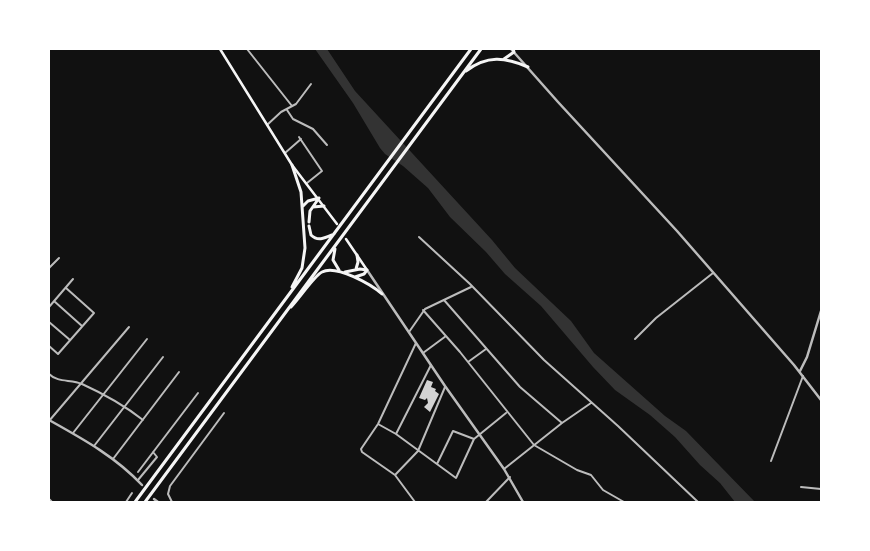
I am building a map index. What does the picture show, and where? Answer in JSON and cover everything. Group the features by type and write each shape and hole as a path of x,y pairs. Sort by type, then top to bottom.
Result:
{"highway":[{"path":"135,502 418,122 459,66 469,49"},
{"path":"145,502 481,49"},
{"path":"503,59 508,57 513,50"},
{"path":"462,75 480,63 494,59 503,59 528,68"},
{"path":"286,299 298,277 304,258 300,187 292,164"},
{"path":"319,198 311,209 309,224 311,235 316,239 322,239 335,234"},
{"path":"302,207 311,199 319,198"},
{"path":"311,209 317,206 324,206"},
{"path":"336,245 333,260 341,272"},
{"path":"353,271 358,264 357,255"},
{"path":"341,272 360,269 367,270"},
{"path":"280,319 322,272 330,270 341,272 371,285 382,294"},
{"path":"352,277 361,276 367,270"}],"main road":[{"path":"220,49 292,164 337,224"},
{"path":"346,239 367,270"}],"street":[{"path":"247,49 292,106"},
{"path":"513,50 713,273 803,376 821,400"},
{"path":"267,125 286,109 298,102 311,84"},
{"path":"286,109 293,119 313,129 327,145"},
{"path":"285,153 300,138 322,171 307,183"},
{"path":"419,237 472,286 544,360 618,426 698,502"},
{"path":"49,268 59,258"},
{"path":"367,270 445,386 510,477 523,502"},
{"path":"635,339 656,318 713,273"},
{"path":"49,307 73,279"},
{"path":"409,332 423,310 472,286"},
{"path":"49,346 58,354 94,313 66,288"},
{"path":"444,300 520,388 562,424"},
{"path":"54,301 82,326"},
{"path":"423,310 468,362 534,445 577,470 591,475 603,490 624,502"},
{"path":"799,372 807,357 821,312"},
{"path":"49,322 70,340"},
{"path":"129,327 49,421 73,433 113,459 138,480 142,486"},
{"path":"423,353 446,336"},
{"path":"73,433 147,339"},
{"path":"415,502 394,475 362,452 361,449 378,424 416,343"},
{"path":"468,362 486,349"},
{"path":"94,446 163,357"},
{"path":"396,434 431,364"},
{"path":"113,459 179,372"},
{"path":"49,374 55,379 82,384 125,406 143,420"},
{"path":"771,461 803,376"},
{"path":"394,475 418,451 445,386"},
{"path":"138,472 198,394"},
{"path":"504,469 591,403"},
{"path":"378,424 396,434 456,478 474,439 507,412"},
{"path":"172,502 168,494 170,486 224,413"},
{"path":"437,464 453,431 474,439"},
{"path":"138,480 157,456 153,452"},
{"path":"486,502 510,477"},
{"path":"801,487 821,489"},
{"path":"126,502 132,493"},
{"path":"154,498 158,502"},
{"path":"49,499 52,502"}],"shaded area":[{"path":"315,49 327,49 355,91 492,240 515,268 571,321 594,353 665,416 686,431 755,502 735,502 720,483 700,465 675,437 650,415 615,390 541,306 505,274 486,252 450,217 428,188 403,166 385,154 353,103"}],"building":[{"path":"427,380 433,382 431,387 436,389 435,391 439,394 430,412 424,407 428,403 427,398 425,400 419,398"}]}
